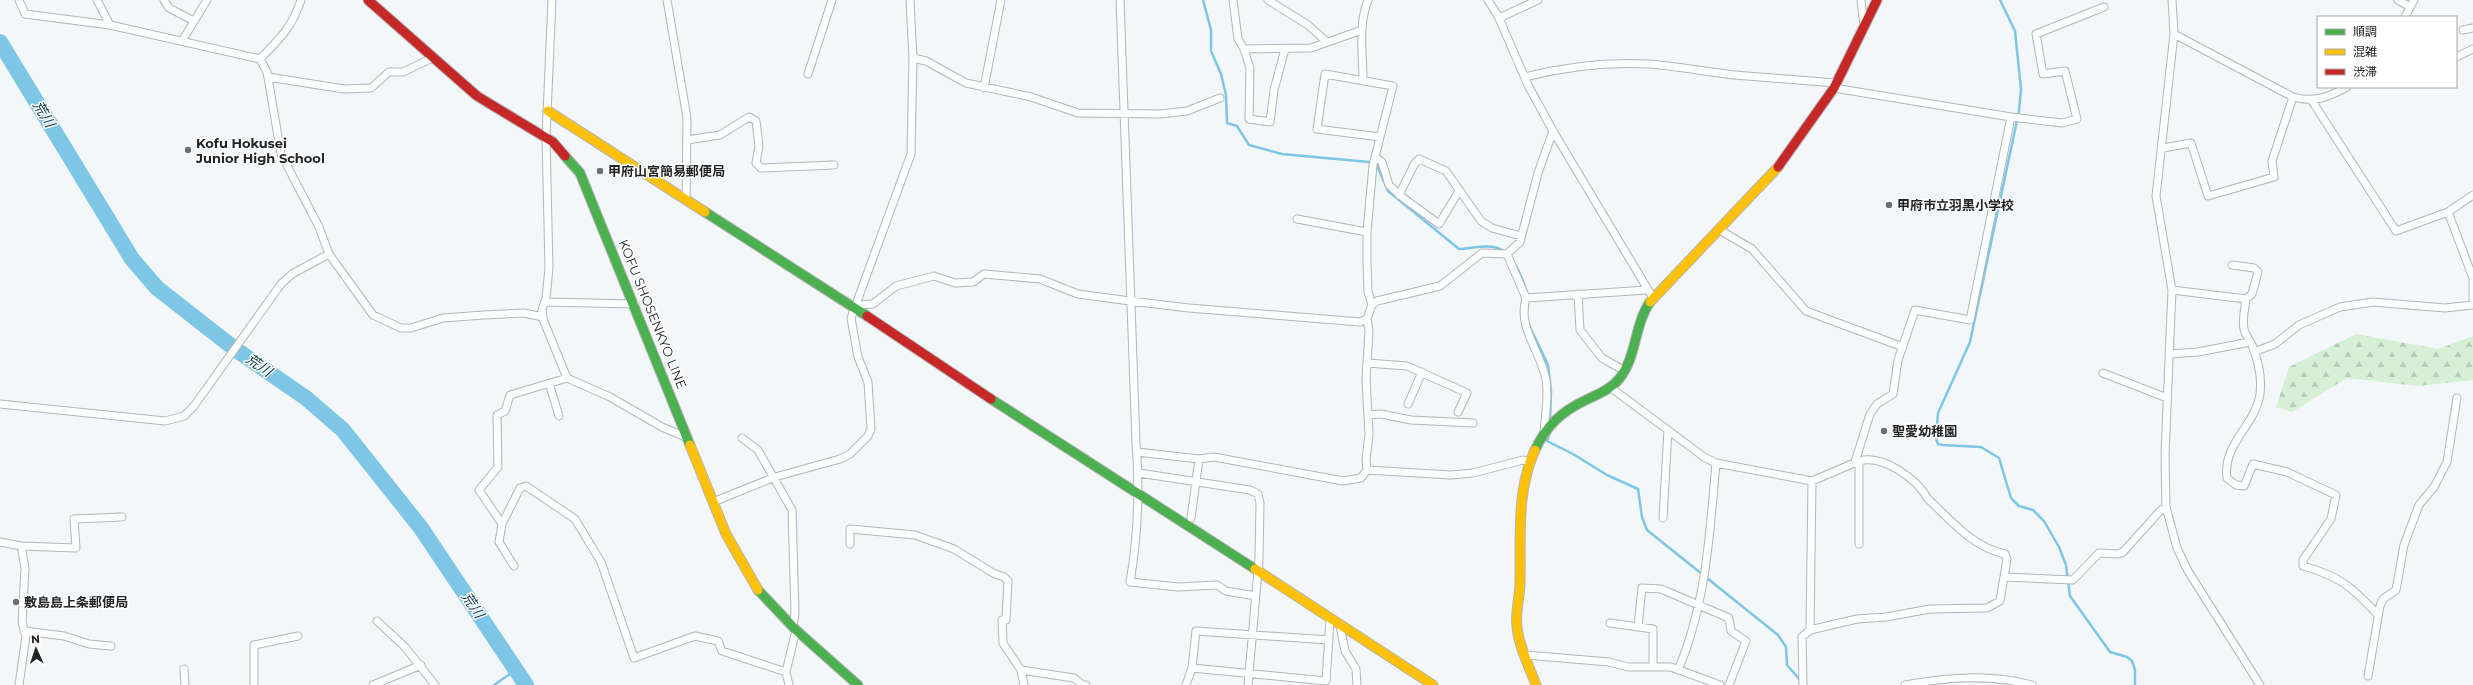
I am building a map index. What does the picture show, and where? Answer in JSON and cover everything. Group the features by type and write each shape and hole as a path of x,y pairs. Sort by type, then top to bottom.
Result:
{"street":[{"path":"19,0 26,14 110,25 260,59"},
{"path":"97,0 110,25"},
{"path":"164,0 169,8 194,21"},
{"path":"182,41 207,0"},
{"path":"260,59 294,22 301,0"},
{"name":"KOFU SHOSENKYO LINE","path":"368,0 477,96 546,137 580,173 635,304 713,502 740,562 756,589 794,628 858,685"},
{"path":"552,0 546,137 549,268 545,302 542,310 543,317 567,378"},
{"path":"667,0 688,118 686,200"},
{"path":"808,74 832,0"},
{"path":"713,502 775,477 840,459 850,454 868,436 871,428 868,382 858,357 851,326 851,318 911,154 913,58 910,0"},
{"path":"984,88 1001,0"},
{"path":"1120,0 1130,301 1139,473 1137,541 1130,582 1178,587 1218,585 1226,591 1256,596"},
{"path":"1233,0 1238,39 1244,49 1250,68 1248,118 1270,122 1274,90 1285,49"},
{"path":"1268,0 1308,25 1327,42"},
{"path":"1363,81 1362,30 1364,11 1368,0"},
{"path":"1488,0 1499,18 1525,77 1553,130 1650,294"},
{"path":"1499,18 1538,0"},
{"path":"1861,0 1864,26"},
{"path":"1536,685 1517,628 1516,618 1520,589 1521,492 1529,462 1551,424 1568,407 1610,387 1619,378 1650,294 1718,229 1782,162 1834,86 1877,0"},
{"path":"2172,0 2174,34 2163,148 2156,196 2172,290 2165,454 2166,507 2177,548 2188,571 2260,685"},
{"path":"2398,0 2412,4 2406,16"},
{"path":"1525,77 1570,68 1612,64 1648,64 1834,86 2011,117 2062,123 2077,118 2065,71 2043,74 2036,34 2104,7"},
{"path":"2463,30 2473,28"},
{"path":"1244,49 1311,48 1362,30"},
{"path":"2174,34 2293,97 2312,101 2323,99 2345,88"},
{"path":"2457,57 2473,49"},
{"path":"268,77 344,89 371,88 389,72 403,72 434,57"},
{"path":"913,58 926,61 966,83 1031,97 1078,114 1160,114 1187,111 1220,98"},
{"path":"260,59 268,77 281,154 320,226 329,254 373,315 401,328 411,328 443,318 478,315 524,313 543,317"},
{"path":"1372,305 1368,292 1367,232 1375,157 1393,86 1325,74 1317,129 1380,137"},
{"path":"2163,148 2191,143 2208,196 2274,177 2272,161 2293,97"},
{"path":"2312,101 2396,231 2448,212 2473,195"},
{"path":"548,111 855,307 1046,436 1138,493 1330,620 1433,685"},
{"path":"687,140 720,135 749,117 756,121 759,146 756,163 761,168 834,164"},
{"path":"1859,544 1857,462 1870,414 1877,404 1893,394 1898,360 1915,310 1970,320 2011,117"},
{"path":"1137,452 1199,459 1214,457 1343,481 1361,478 1367,470 1367,363 1369,331 1367,319 1372,305 1377,301 1440,286 1482,253 1507,254 1515,249 1521,236 1538,173 1553,130"},
{"path":"1375,157 1382,162 1389,185 1399,195 1439,224 1459,191"},
{"path":"1399,195 1414,163 1419,159 1446,171 1481,221 1492,228 1521,236"},
{"path":"2254,352 2275,344 2299,325 2340,307 2373,302 2445,308 2473,305 2472,278 2448,212"},
{"path":"1297,220 1367,232"},
{"path":"1718,229 1752,249 1806,311 1903,347"},
{"path":"0,404 165,421 184,416 194,406 263,308 292,274 329,254"},
{"path":"1507,254 1526,298 1523,322 1543,367 1546,382 1544,435"},
{"path":"2232,265 2254,268 2258,272 2252,294 2246,299 2244,332 2254,352 2260,376 2260,393 2257,405 2231,450 2226,470 2227,478 2236,485 2244,486 2253,464 2287,472 2336,495 2331,519 2303,560 2303,566 2325,573 2345,583 2354,589 2378,615"},
{"path":"855,307 873,304 896,286 934,276 955,283 973,282 984,274 1040,279 1078,294 1189,308 1350,322 1367,319"},
{"path":"2172,290 2246,299"},
{"path":"1526,298 1578,294 1650,294"},
{"path":"1578,294 1580,330 1602,358 1623,370"},
{"path":"545,302 635,304"},
{"path":"2169,354 2198,352 2250,342"},
{"path":"1367,363 1407,366 1467,393 1458,412"},
{"path":"1408,404 1422,372"},
{"path":"2103,373 2168,398"},
{"path":"502,524 479,490 498,467 497,415 505,412 510,395 567,378 610,397 662,427 688,438"},
{"path":"549,383 559,416"},
{"path":"1610,387 1716,463 1812,481 1866,459 1880,460 1900,472 1923,490 1928,499 1977,544 1989,551 2005,554 2006,559 2000,600 1987,608 1930,609 1886,617 1856,618 1810,630 1802,636 1803,685"},
{"path":"2368,676 2378,615 2383,599 2396,590 2404,545 2419,505 2434,487 2447,462 2457,398"},
{"path":"1368,415 1381,414 1411,420 1473,424"},
{"path":"1663,518 1668,430"},
{"path":"742,438 758,450 775,477 792,510 794,520 794,628 786,672 789,685"},
{"path":"1191,518 1199,459"},
{"path":"1367,470 1451,475 1473,473 1523,460 1529,462"},
{"path":"1678,670 1699,605 1706,567 1716,463"},
{"path":"1139,473 1258,494 1260,503 1258,572 1248,685"},
{"path":"1810,630 1812,481"},
{"path":"514,566 499,542 502,524 520,488 526,486 575,518 601,562 634,658 695,636 718,641 722,652 786,672"},
{"path":"2004,577 2063,581 2073,580 2099,552 2118,554 2123,552 2160,511 2166,507"},
{"path":"0,542 21,546 76,548 74,519 122,517"},
{"path":"850,544 850,528 915,535 954,549 993,573 1004,577 1008,581 1006,620 1002,620 1003,643 1021,670 1024,685"},
{"path":"19,685 26,636 22,622 26,568 21,546"},
{"path":"1638,627 1642,588 1661,589 1729,618 1731,631 1746,641 1729,685"},
{"path":"1192,668 1326,681 1330,620"},
{"path":"377,622 405,647 421,665 435,685"},
{"path":"1610,623 1653,629 1653,666"},
{"path":"1340,626 1345,651 1356,669 1357,685"},
{"path":"24,631 64,636 89,644 111,646"},
{"path":"1186,685 1192,668 1196,631 1329,640"},
{"path":"254,685 254,645 298,636"},
{"path":"1526,655 1609,662 1628,667 1653,666 1678,670 1720,685"},
{"path":"374,685 421,665"},
{"path":"184,668 185,685"},
{"path":"1021,670 1074,678 1082,685 1086,685"},
{"path":"1905,685 1962,677 1985,678 2032,685"}],"green space":[{"path":"2356,334 2438,349 2473,336 2473,380 2418,386 2347,378 2292,412 2276,407 2289,367"}],"waterway":[{"path":"1203,0 1211,30 1211,51 1221,74 1226,95 1227,123 1237,126 1249,145 1282,154 1369,162 1377,166 1388,191 1459,249 1489,247 1503,250 1509,255 1520,274 1526,289 1528,297 1527,312"},
{"path":"2000,0 2015,31 2021,89 2019,111 1970,342 1938,413 1936,439 1938,444 1943,445 1981,447 1999,458 2011,498 2019,506 2033,510 2044,521 2059,547 2066,565 2070,596 2110,652 2127,657 2132,661 2135,670 2135,685"},
{"name":"荒川","path":"0,42 132,259 157,288 235,349 306,398 343,430 421,528 526,685"},
{"path":"1529,325 1548,365 1551,391 1550,420"},
{"path":"1550,433 1547,441 1573,454 1607,475 1638,489 1642,517 1647,530 1778,635 1786,647 1787,665 1801,681"},
{"path":"494,685 516,670"}],"traffic: fast":[{"path":"565,156 580,173 690,445"},
{"path":"705,212 867,316"},
{"path":"1535,450 1544,434 1562,414 1577,404 1600,393 1616,383 1629,361 1641,321 1650,302"},
{"path":"991,399 1255,569"},
{"path":"758,590 796,630 858,685"}],"traffic: slow":[{"path":"548,111 705,212"},
{"path":"1650,302 1778,167"},
{"path":"690,445 726,534 758,590"},
{"path":"1535,450 1529,466 1522,498 1520,532 1520,588 1517,621 1518,634 1522,649 1536,685"},
{"path":"1255,569 1433,685"}],"traffic: jam":[{"path":"368,0 477,96 553,142 565,156"},
{"path":"1778,167 1834,88 1877,0"},
{"path":"867,316 991,399"}],"place":[{"name":"Kofu Hokusei Junior High School","path":"188,150"},
{"name":"甲府山宮簡易郵便局","path":"600,171"},
{"name":"甲府市立羽黒小学校","path":"1889,205"},
{"name":"聖愛幼稚園","path":"1884,431"},
{"name":"敷島島上条郵便局","path":"16,602"}]}
